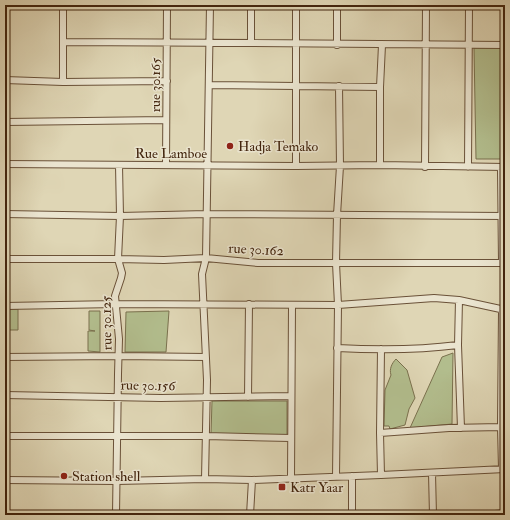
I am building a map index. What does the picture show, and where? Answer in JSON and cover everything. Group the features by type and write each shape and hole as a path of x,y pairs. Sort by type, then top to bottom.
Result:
{"street":[{"path":"62,82 63,5"},
{"name":"rue 30.165","path":"166,165 167,5"},
{"path":"205,479 206,357 202,274 206,258 210,5"},
{"path":"251,5 251,43"},
{"path":"296,5 296,166"},
{"path":"337,5 337,45"},
{"path":"425,167 426,5"},
{"path":"468,167 469,5"},
{"path":"63,42 505,45"},
{"path":"380,165 380,87 382,45"},
{"path":"5,80 62,82 167,81"},
{"path":"209,85 380,87"},
{"path":"336,476 338,305 336,263 340,166 339,86"},
{"path":"5,122 166,120"},
{"name":"Rue Lamboe","path":"5,164 296,166 380,165 425,167 503,167"},
{"name":"rue 30.125","path":"116,515 119,332 115,296 122,278 118,259 120,216 119,165"},
{"path":"503,167 504,263"},
{"path":"5,214 120,216 207,214 503,216"},
{"name":"rue 30.162","path":"5,259 164,260 206,258 258,262 504,263"},
{"path":"5,306 116,304 338,305 434,298 459,300 503,310 500,427 504,469 252,480 5,480"},
{"path":"459,300 458,345 461,428"},
{"path":"248,397 249,304"},
{"path":"291,478 292,305"},
{"path":"337,348 443,348 458,345"},
{"path":"381,475 380,433 382,349"},
{"path":"5,357 206,357"},
{"name":"rue 30.156","path":"5,396 206,398 291,396"},
{"path":"380,433 500,427"},
{"path":"5,436 206,436 291,438"},
{"path":"432,473 433,515"},
{"path":"352,476 352,515"},
{"path":"250,515 252,480"},
{"path":"485,515 505,513"}],"green space":[{"path":"474,48 505,48 505,159 476,159"},
{"path":"18,309 18,330 5,330 5,310"},
{"path":"89,311 100,311 100,352 88,351 88,331 95,331 89,330"},
{"path":"169,311 166,352 125,352 126,312"},
{"path":"453,353 452,424 410,428 442,357"},
{"path":"396,359 407,370 415,398 409,409 405,425 390,429 389,426 384,426 385,390 391,375 391,366"},
{"path":"212,401 287,401 287,437 211,434"}],"place":[{"name":"Hadja Temako","path":"230,146"},
{"name":"Station shell","path":"64,476"},
{"name":"Katr Yaar","path":"282,487"}]}
